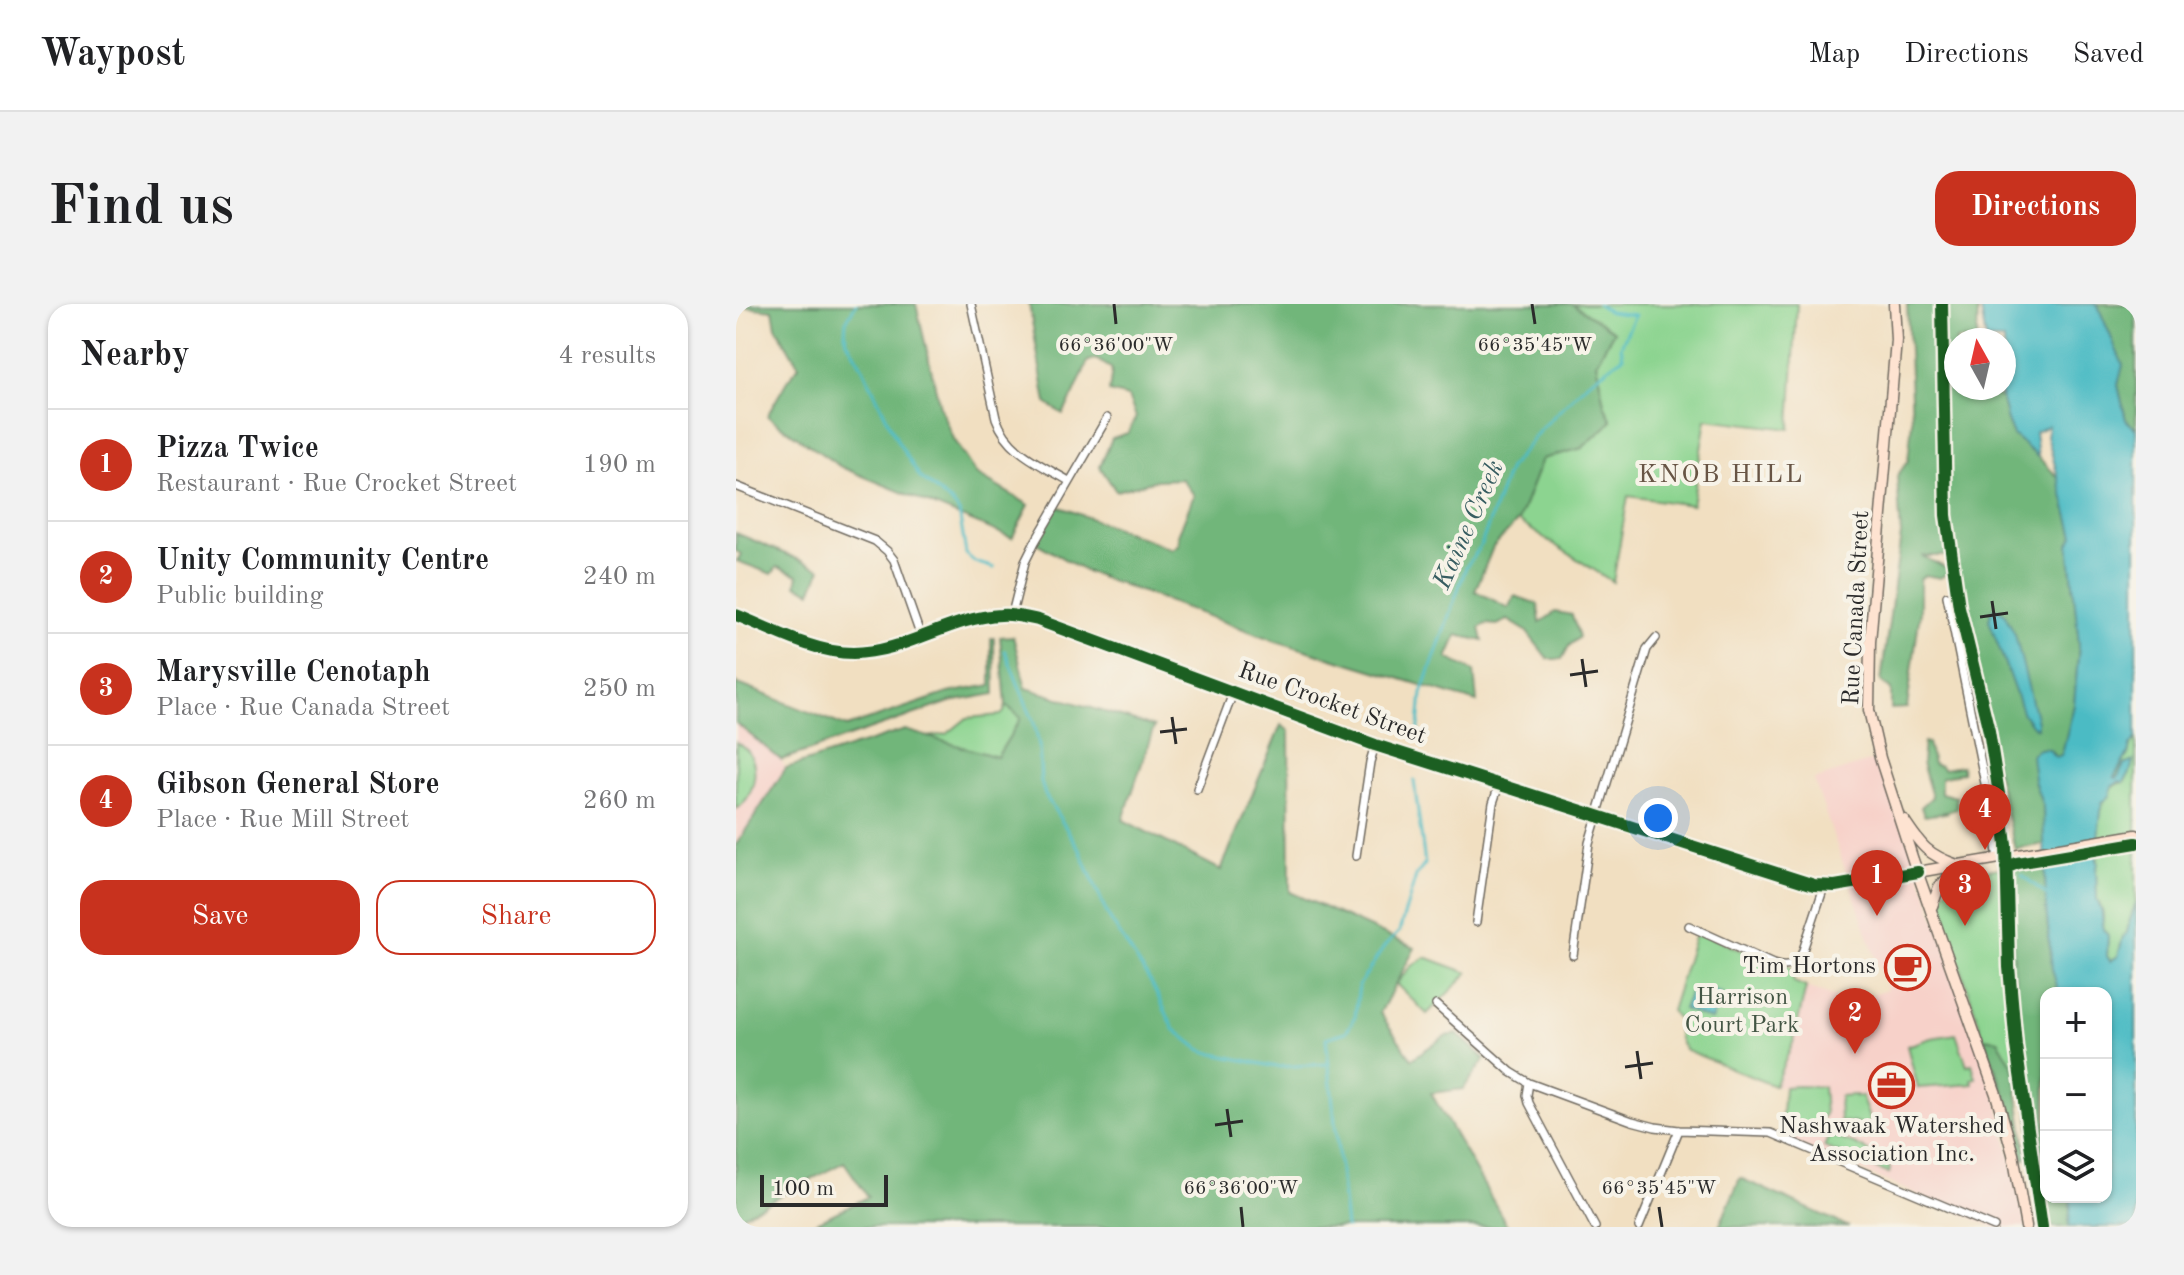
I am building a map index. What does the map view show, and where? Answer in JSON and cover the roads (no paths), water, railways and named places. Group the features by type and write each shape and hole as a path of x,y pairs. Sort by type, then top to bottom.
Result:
{"main road":[{"name":"Rue Canada Street","path":"1894,304 1895,355 1870,642 1868,690 1873,729 1918,872 1996,1094 2013,1154 2026,1227"},
{"name":"Rue Crocket Street","path":"736,615 835,652 872,652 992,615 1012,614 1038,620 1375,745 1824,887 2136,835"},
{"path":"1897,809 1921,846 1939,859 1960,866 1939,887 1931,908"}],"street":[{"path":"971,304 996,418 1002,432 1018,451 1069,481"},
{"path":"1012,614 1025,562 1107,418"},
{"path":"736,486 875,541 894,560 921,637"},
{"path":"1947,596 1998,859"},
{"path":"1573,955 1589,843 1596,816 1647,649 1656,638"},
{"path":"1197,789 1233,693"},
{"path":"1356,856 1375,745"},
{"path":"1476,922 1493,803 1499,785"},
{"path":"1689,926 1773,964 1790,966 1801,956 1824,887"},
{"path":"1436,1005 1511,1072 1529,1083 1632,1121 1679,1130 1771,1133 1994,1227"},
{"path":"1529,1083 1529,1103 1595,1227"},
{"path":"1639,1227 1679,1130"}],"water":[{"path":"1980,304 2097,304 2123,365 2118,385 2126,420 2136,429 2136,738 2114,777 2117,778 2124,765 2133,761 2130,773 2123,783 2120,781 2113,786 2110,796 2102,803 2096,870 2097,899 2108,936 2107,956 2110,961 2118,956 2136,902 2136,1227 2069,1227 2071,1203 2112,1203 2112,987 2057,987 2052,969 2046,907 2043,807 2034,780 2031,755 2044,749 2049,749 2054,756 2062,754 2074,705 2079,644 2069,543 2074,536 2047,436 2048,426 2035,432 2038,457 2013,435 2007,421 2002,400 2016,400 2016,328 1984,328"},
{"path":"1995,608 2004,613 2015,634 2037,728 2023,714 1989,620"},
{"path":"1706,988 1722,994 1711,1020 1683,1009 1689,994 1701,999"}],"waterway":[{"path":"856,304 846,321 847,341 898,442 920,477 959,512 966,554 975,562 994,568"},
{"name":"Kaine Creek","path":"1418,737 1422,693 1466,567 1481,545 1509,468 1541,429 1587,383 1623,357 1621,346 1635,315 1609,312 1598,304"},
{"path":"1005,651 1034,723 1045,795 1080,850 1108,916 1152,984 1174,1029 1199,1049 1214,1054 1277,1067 1329,1064"},
{"name":"Kaine Creek","path":"1346,1227 1326,1038 1346,1032 1355,1017 1359,985 1384,947 1399,932 1416,876 1425,864 1414,781"},
{"path":"2022,875 2047,895"}],"place":[{"name":"Gibson General Store","path":"1985,850"},
{"name":"Pizza Twice","path":"1877,916"},
{"name":"Marysville Cenotaph","path":"1965,926"},
{"name":"Tim Hortons","path":"1907,967"},
{"name":"Unity Community Centre","path":"1855,1054"},
{"name":"Nashwaak Watershed Association Inc.","path":"1892,1085"}],"district":[{"name":"KNOB HILL","path":"1721,475"}],"park label":[{"name":"Harrison Court Park","path":"1742,1012"}]}
